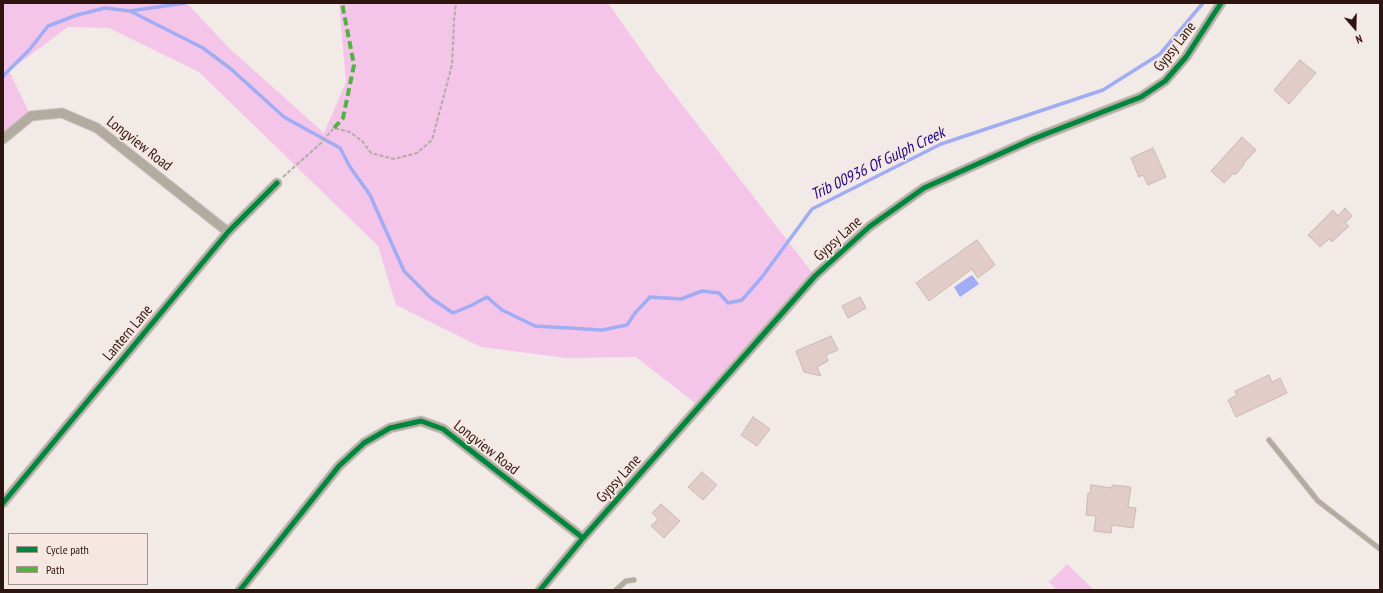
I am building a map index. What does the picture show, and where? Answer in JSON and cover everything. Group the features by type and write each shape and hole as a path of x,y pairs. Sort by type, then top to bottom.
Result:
{"street":[{"name":"Gypsy Lane","path":"540,590 583,538 815,276 869,227 924,188 1033,139 1141,97 1165,81 1186,58 1222,3"},
{"name":"Longview Road","path":"3,139 31,116 62,113 97,128 228,232"},
{"name":"Lantern Lane","path":"3,503 228,232 277,183"},
{"name":"Longview Road","path":"240,590 339,466 364,443 390,428 421,421 443,429 583,538"}],"lane":[{"path":"1269,440 1318,501 1380,549"},
{"path":"616,590 626,581 634,580"}],"path":[{"path":"277,183 321,143 334,128 350,132 362,141 371,153 394,159 417,153 432,140 452,65 456,3"}],"shaded area":[{"path":"3,3 187,3 229,48 324,133 346,82 339,3 608,3 656,71 815,276 699,406 636,357 567,358 481,347 396,305 378,246 199,72 109,28 68,27 9,71 31,116 3,139"},
{"path":"1067,564 1094,590 1057,590 1049,582"}],"water":[{"path":"972,275 979,284 960,297 954,287"}],"building":[{"path":"1300,60 1316,73 1289,104 1274,90"},
{"path":"1242,137 1256,150 1235,175 1234,173 1224,183 1211,171"},
{"path":"1153,148 1166,177 1148,185 1143,175 1139,177 1131,158"},
{"path":"1345,208 1352,216 1345,223 1349,226 1332,242 1329,239 1320,247 1308,235 1333,210 1338,216"},
{"path":"977,240 995,265 978,278 972,269 929,301 916,283"},
{"path":"860,297 866,308 848,318 842,306"},
{"path":"831,336 838,350 826,355 828,361 817,367 821,376 804,372 796,351"},
{"path":"1269,375 1272,382 1280,378 1287,393 1236,417 1228,400 1237,395 1235,391"},
{"path":"753,417 770,429 757,446 741,435"},
{"path":"702,472 717,485 703,500 688,487"},
{"path":"1091,485 1112,488 1112,485 1131,487 1128,507 1136,508 1133,528 1112,525 1111,533 1094,531 1096,516 1086,515 1088,493 1090,493"},
{"path":"661,504 680,521 664,538 651,526 658,519 652,513"}],"waterway":[{"path":"3,76 30,49 48,26 77,15 105,8 130,11 185,3"},
{"name":"Trib 00936 Of Gulph Creek","path":"130,11 203,48 231,69 284,117 340,148 350,167 370,195 404,271 431,298 453,313 487,297 502,310 535,326 602,330 627,325 635,313 650,297 681,299 702,291 719,293 728,303 742,300 762,277 812,209 941,144 1103,90 1160,54 1203,3"}],"marked path":[{"path":"334,128 343,118 354,65 342,3"}],"cycle path":[{"path":"540,590 583,538 815,276 869,227 924,188 1033,139 1141,97 1165,81 1186,57 1221,3"},
{"path":"3,503 228,232 277,183"},
{"path":"240,590 339,466 364,443 390,428 421,421 443,429 583,538"}]}
